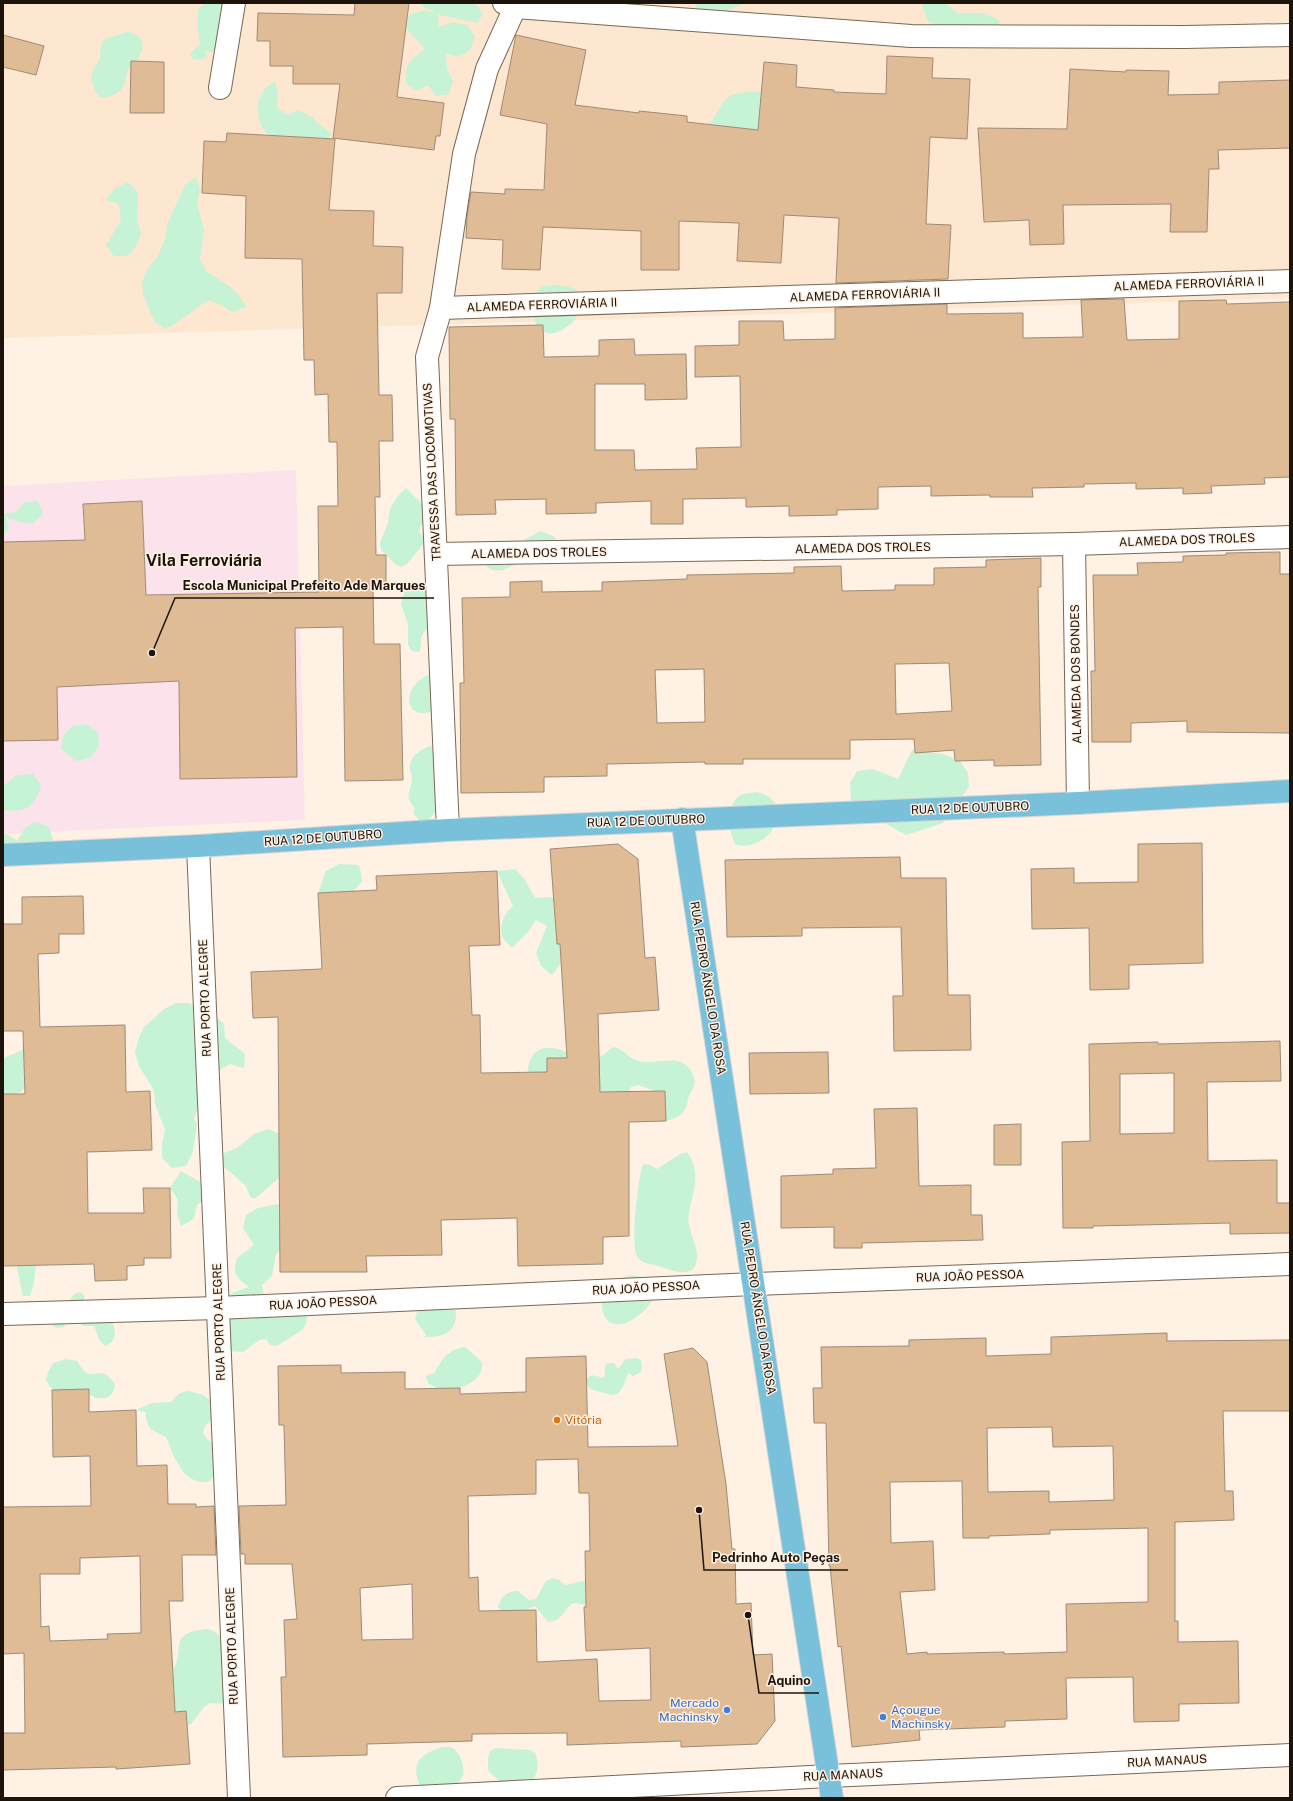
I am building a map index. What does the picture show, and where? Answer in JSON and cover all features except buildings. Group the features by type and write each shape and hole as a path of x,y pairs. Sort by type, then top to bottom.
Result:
{"main road":[{"name":"RUA 12 DE OUTUBRO","path":"3,855 198,846 448,830 1078,803 1290,791"},
{"name":"RUA PEDRO ÂNGELO DA ROSA","path":"682,819 832,1798"}],"street":[{"path":"220,88 234,3"},
{"path":"512,4 911,36 1185,37 1290,35"},
{"name":"TRAVESSA DAS LOCOMOTIVAS","path":"448,830 427,357 441,308 464,154 487,69 512,4"},
{"name":"ALAMEDA FERROVIÁRIA II","path":"441,308 1290,281"},
{"name":"ALAMEDA DOS TROLES","path":"436,554 1074,544 1290,536"},
{"name":"ALAMEDA DOS BONDES","path":"1074,544 1078,803"},
{"name":"RUA PORTO ALEGRE","path":"198,846 239,1798"},
{"name":"RUA JOÃO PESSOA","path":"3,1314 218,1308 754,1284 1290,1264"},
{"name":"RUA MANAUS","path":"397,1798 828,1776 1290,1756"}],"shaded area":[{"path":"3,3 1290,3 1290,298 3,338"},
{"path":"296,470 305,820 3,834 3,486"}],"green space":[{"path":"205,3 224,3 219,50 212,52 205,51 207,57 200,60 193,59 190,54 200,44 197,23 198,9"},
{"path":"420,3 473,3 483,14 477,23 440,15 424,7"},
{"path":"697,3 746,3 722,12 695,9"},
{"path":"922,3 945,3 957,13 985,13 999,20 1001,33 939,28 927,20"},
{"path":"424,10 438,13 439,27 453,22 467,25 475,37 470,50 459,57 446,54 447,69 453,81 449,94 436,96 428,85 417,91 406,84 406,71 409,63 425,49 406,29 409,15"},
{"path":"126,32 133,33 141,39 143,48 139,58 128,71 125,83 120,91 107,97 100,97 95,91 91,78 93,70 100,59 101,45 105,39"},
{"path":"275,81 278,94 277,108 289,115 297,110 310,116 332,134 323,144 275,139 267,134 258,116 258,103 263,91"},
{"path":"745,92 766,92 776,133 700,126 712,121 724,101 731,95"},
{"path":"196,177 200,189 197,203 204,230 200,259 206,271 229,286 239,295 246,307 232,312 209,300 165,329 154,321 143,294 142,282 148,268 158,256 165,239 167,225 185,185"},
{"path":"128,182 138,192 137,220 141,233 137,245 128,256 114,256 106,245 121,220 119,204 106,200 115,188"},
{"path":"548,285 570,287 580,294 582,301 580,309 570,325 553,333 545,332 538,327 534,318 534,300 538,290 542,287"},
{"path":"406,488 426,508 425,521 421,525 419,531 423,537 424,543 407,564 401,567 395,564 381,550 380,543 388,523 390,509 397,497"},
{"path":"38,501 43,514 32,524 19,522 6,517 9,529 3,534 3,514 16,512 25,502"},
{"path":"541,531 555,537 558,544 503,570 496,571 485,565 482,558 518,543"},
{"path":"418,582 425,583 432,587 434,623 423,634 419,652 412,651 408,645 408,624 401,604 406,590"},
{"path":"428,675 434,676 435,710 425,713 417,712 412,709 409,703 410,695 413,688 419,681"},
{"path":"87,724 98,732 99,746 90,758 76,761 61,749 63,736 72,726"},
{"path":"431,746 435,752 437,810 428,820 421,822 413,811 415,809 409,797 412,780 410,766 413,758 419,752"},
{"path":"912,750 943,754 960,761 968,773 969,787 943,823 906,835 879,820 852,814 850,783 857,771 873,769 898,779"},
{"path":"33,774 41,785 36,799 24,809 11,811 3,810 3,786 17,775"},
{"path":"757,792 770,798 777,806 778,816 775,826 768,835 759,842 747,845 735,844 730,826 730,812 732,806 739,796"},
{"path":"34,822 48,826 53,839 44,851 3,854 3,834 9,835 17,841 24,829"},
{"path":"339,864 358,865 360,868 362,881 348,895 332,896 318,893 326,871"},
{"path":"515,869 525,880 535,898 549,897 562,900 561,963 552,975 541,966 536,953 547,926 536,920 528,932 512,948 503,938 501,929 503,920 507,912 513,906 497,871"},
{"path":"176,1003 189,1003 214,1015 224,1024 225,1038 245,1054 244,1068 230,1064 218,1071 199,1105 194,1118 197,1124 193,1152 186,1166 172,1168 162,1158 162,1144 165,1130 155,1104 154,1090 139,1066 135,1053 138,1040 144,1027 164,1009"},
{"path":"38,1028 33,1070 28,1084 20,1092 3,1094 3,1058 21,1051"},
{"path":"615,1047 639,1061 675,1061 688,1066 694,1077 695,1083 688,1098 687,1105 681,1114 676,1118 666,1121 660,1118 658,1092 638,1085 631,1087 628,1093 606,1095 600,1092 528,1073 530,1060 537,1051 542,1049 554,1048 564,1051 578,1059 586,1059 601,1056"},
{"path":"268,1129 281,1134 286,1159 279,1178 256,1198 251,1198 245,1185 223,1166 222,1159 224,1153 237,1148 254,1134"},
{"path":"687,1152 692,1159 695,1174 694,1189 688,1219 697,1257 694,1268 690,1271 681,1272 640,1260 636,1254 634,1236 637,1195 643,1164 650,1165 657,1169 680,1154"},
{"path":"181,1171 204,1184 207,1197 197,1205 194,1219 181,1226 177,1213 178,1200 170,1188"},
{"path":"277,1204 296,1213 281,1250 276,1254 272,1276 262,1285 263,1292 267,1297 305,1310 307,1317 306,1324 302,1330 277,1346 270,1345 266,1339 259,1340 243,1352 230,1351 223,1315 225,1302 231,1294 249,1287 238,1278 235,1268 237,1258 254,1245 243,1228 246,1215 258,1208"},
{"path":"37,1254 34,1283 30,1296 23,1296 16,1263"},
{"path":"630,1275 649,1278 655,1296 648,1307 630,1321 623,1324 611,1323 606,1318 603,1310 602,1302 604,1295 609,1287 616,1281"},
{"path":"81,1292 85,1297 79,1306 111,1319 115,1334 112,1341 105,1346 100,1341 94,1326 83,1326 78,1321 66,1323 64,1327 57,1328 50,1324 49,1321 66,1305 74,1294"},
{"path":"421,1307 455,1308 456,1316 453,1328 449,1332 438,1336 424,1337 426,1335 415,1319 417,1312"},
{"path":"465,1347 482,1362 481,1372 476,1379 454,1391 441,1390 428,1383 426,1376 433,1373 434,1374 439,1364 446,1356 454,1350"},
{"path":"637,1358 641,1360 641,1372 633,1376 628,1373 620,1391 615,1395 595,1390 588,1386 586,1379 588,1377 598,1376 602,1378 605,1376 605,1366 607,1363 614,1363 618,1369 626,1359"},
{"path":"66,1359 77,1361 83,1370 88,1374 102,1373 107,1375 114,1383 115,1387 112,1394 106,1398 96,1398 86,1393 54,1392 46,1380 48,1372 53,1363"},
{"path":"189,1391 203,1395 214,1403 216,1416 205,1426 203,1433 206,1438 217,1447 216,1467 213,1478 206,1482 192,1479 184,1473 176,1460 166,1437 157,1433 148,1425 146,1412 136,1410 152,1403 172,1402 179,1394"},
{"path":"553,1578 559,1580 565,1585 586,1581 587,1605 573,1603 559,1618 548,1622 535,1606 523,1611 502,1612 498,1607 503,1597 511,1592 518,1591 529,1600 536,1599 546,1581"},
{"path":"207,1629 214,1631 224,1640 231,1704 210,1703 204,1707 191,1724 178,1731 161,1674 173,1670 177,1662 180,1643 186,1634"},
{"path":"442,1747 451,1747 459,1754 463,1765 463,1775 456,1787 420,1787 416,1772 419,1761 427,1753"},
{"path":"496,1748 530,1750 535,1753 538,1764 532,1780 523,1786 513,1787 501,1782 494,1776 488,1770 488,1757 490,1751"}],"place":[{"name":"Escola Municipal Prefeito Ade Marques","path":"152,653"},
{"name":"Vitória","path":"557,1420"},
{"name":"Pedrinho Auto Peças","path":"699,1510"},
{"name":"Aquino","path":"748,1615"},
{"name":"Mercado Machinsky","path":"727,1710"},
{"name":"Açougue Machinsky","path":"883,1717"}],"district":[{"name":"Vila Ferroviária","path":"204,560"}]}
